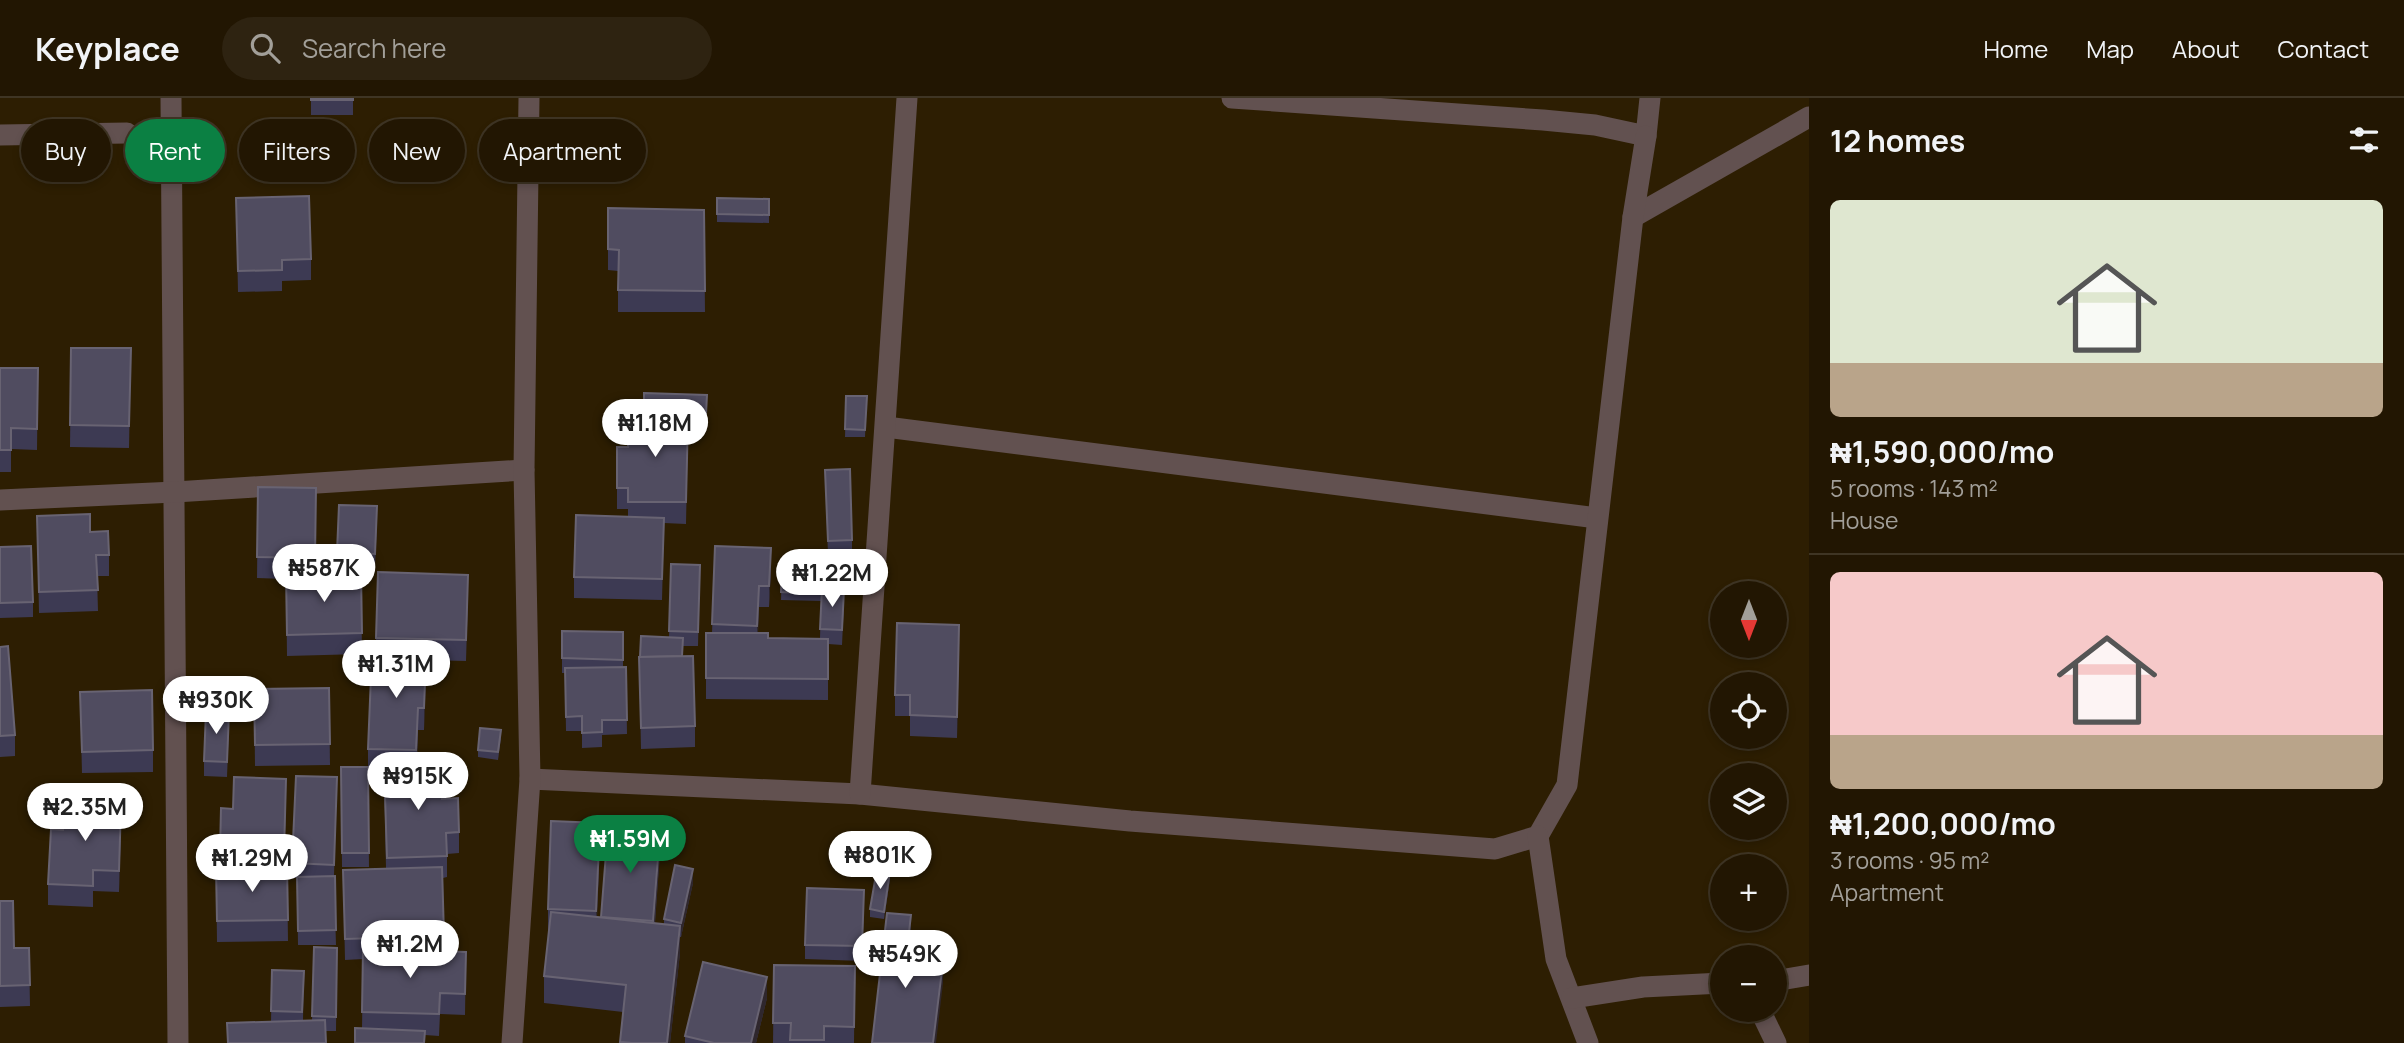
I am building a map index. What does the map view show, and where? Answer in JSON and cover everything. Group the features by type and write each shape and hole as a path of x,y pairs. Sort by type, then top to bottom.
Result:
{"street":[{"path":"171,98 178,1043"},
{"path":"512,1043 530,779 524,470 529,98"},
{"path":"860,794 907,98"},
{"path":"1232,98 1292,100 1544,120 1595,125 1646,136"},
{"path":"1588,1043 1556,959 1538,836 1567,785 1633,217 1650,98"},
{"path":"1633,217 1809,117"},
{"path":"0,135 125,133"},
{"path":"886,427 1597,518"},
{"path":"0,500 524,470"},
{"path":"530,779 860,794 1130,821 1495,849 1538,836"},
{"path":"1787,979 1809,975"},
{"path":"1572,998 1643,986 1710,983"},
{"path":"1766,1022 1776,1043"}],"building":[{"path":"353,98 353,100 311,100"},
{"path":"309,196 311,259 282,260 282,270 238,271 236,198"},
{"path":"717,198 769,199 769,215 717,214"},
{"path":"608,208 704,210 705,291 618,290 619,250 608,249"},
{"path":"71,348 131,348 129,426 70,425"},
{"path":"0,368 38,368 37,429 11,428 11,450 0,450"},
{"path":"644,393 707,395 706,414 644,411"},
{"path":"846,396 867,396 865,430 845,429"},
{"path":"628,415 688,416 686,502 628,502 628,488 617,488 617,447 628,447"},
{"path":"850,469 852,540 828,541 825,470"},
{"path":"258,487 316,488 315,558 257,557"},
{"path":"339,505 377,506 375,554 337,552"},
{"path":"90,514 90,532 108,531 109,555 96,555 98,590 39,592 37,516"},
{"path":"576,515 664,518 662,579 574,577"},
{"path":"31,546 33,602 0,603 0,547"},
{"path":"715,546 771,548 769,586 759,586 757,626 712,624"},
{"path":"671,564 700,565 698,632 669,631"},
{"path":"782,568 798,569 798,574 824,575 821,594 781,592"},
{"path":"378,572 468,575 466,640 376,638"},
{"path":"361,573 362,633 287,635 286,574"},
{"path":"822,588 844,589 842,630 820,629"},
{"path":"897,623 959,625 957,717 910,715 910,695 895,695"},
{"path":"562,631 623,632 623,660 562,658"},
{"path":"706,633 768,633 768,638 828,639 828,679 706,678"},
{"path":"641,636 683,638 682,656 640,657"},
{"path":"8,646 15,735 0,736 0,647"},
{"path":"372,652 426,655 424,708 418,708 416,750 368,749"},
{"path":"693,656 695,726 641,728 639,657"},
{"path":"626,667 627,720 602,720 602,732 582,733 582,716 566,717 565,668"},
{"path":"329,688 330,744 255,745 254,689"},
{"path":"152,690 153,750 82,752 80,692"},
{"path":"206,711 229,712 227,762 204,761"},
{"path":"480,728 501,730 498,752 478,750"},
{"path":"441,764 442,799 458,798 459,832 446,833 447,856 387,858 384,765"},
{"path":"341,767 368,767 369,853 342,853"},
{"path":"296,776 337,777 334,865 292,863"},
{"path":"234,777 286,779 284,853 220,851 221,808 233,809"},
{"path":"64,802 121,804 119,871 93,870 93,886 48,884 51,829 63,830"},
{"path":"551,821 600,823 596,911 548,909"},
{"path":"608,828 660,832 653,921 601,917"},
{"path":"675,865 693,869 681,923 664,919"},
{"path":"287,866 288,920 217,921 216,868"},
{"path":"442,867 444,936 345,939 343,870"},
{"path":"877,869 890,871 884,912 870,909"},
{"path":"335,876 336,930 298,931 297,877"},
{"path":"807,888 864,890 862,946 805,945"},
{"path":"0,901 13,901 14,948 29,948 30,985 0,986"},
{"path":"551,912 680,926 667,1043 620,1042 626,985 544,976"},
{"path":"887,913 911,915 906,958 943,962 933,1043 872,1043"},
{"path":"314,947 337,948 336,1017 312,1016"},
{"path":"363,949 466,952 465,994 440,993 439,1014 362,1012"},
{"path":"703,962 767,977 751,1043 714,1043 685,1036"},
{"path":"774,965 855,966 854,1027 824,1026 824,1040 790,1040 791,1023 773,1023"},
{"path":"272,970 304,971 302,1012 271,1011"},
{"path":"325,1020 326,1043 228,1043 227,1023"},
{"path":"355,1028 425,1031 424,1043 355,1043"}]}
